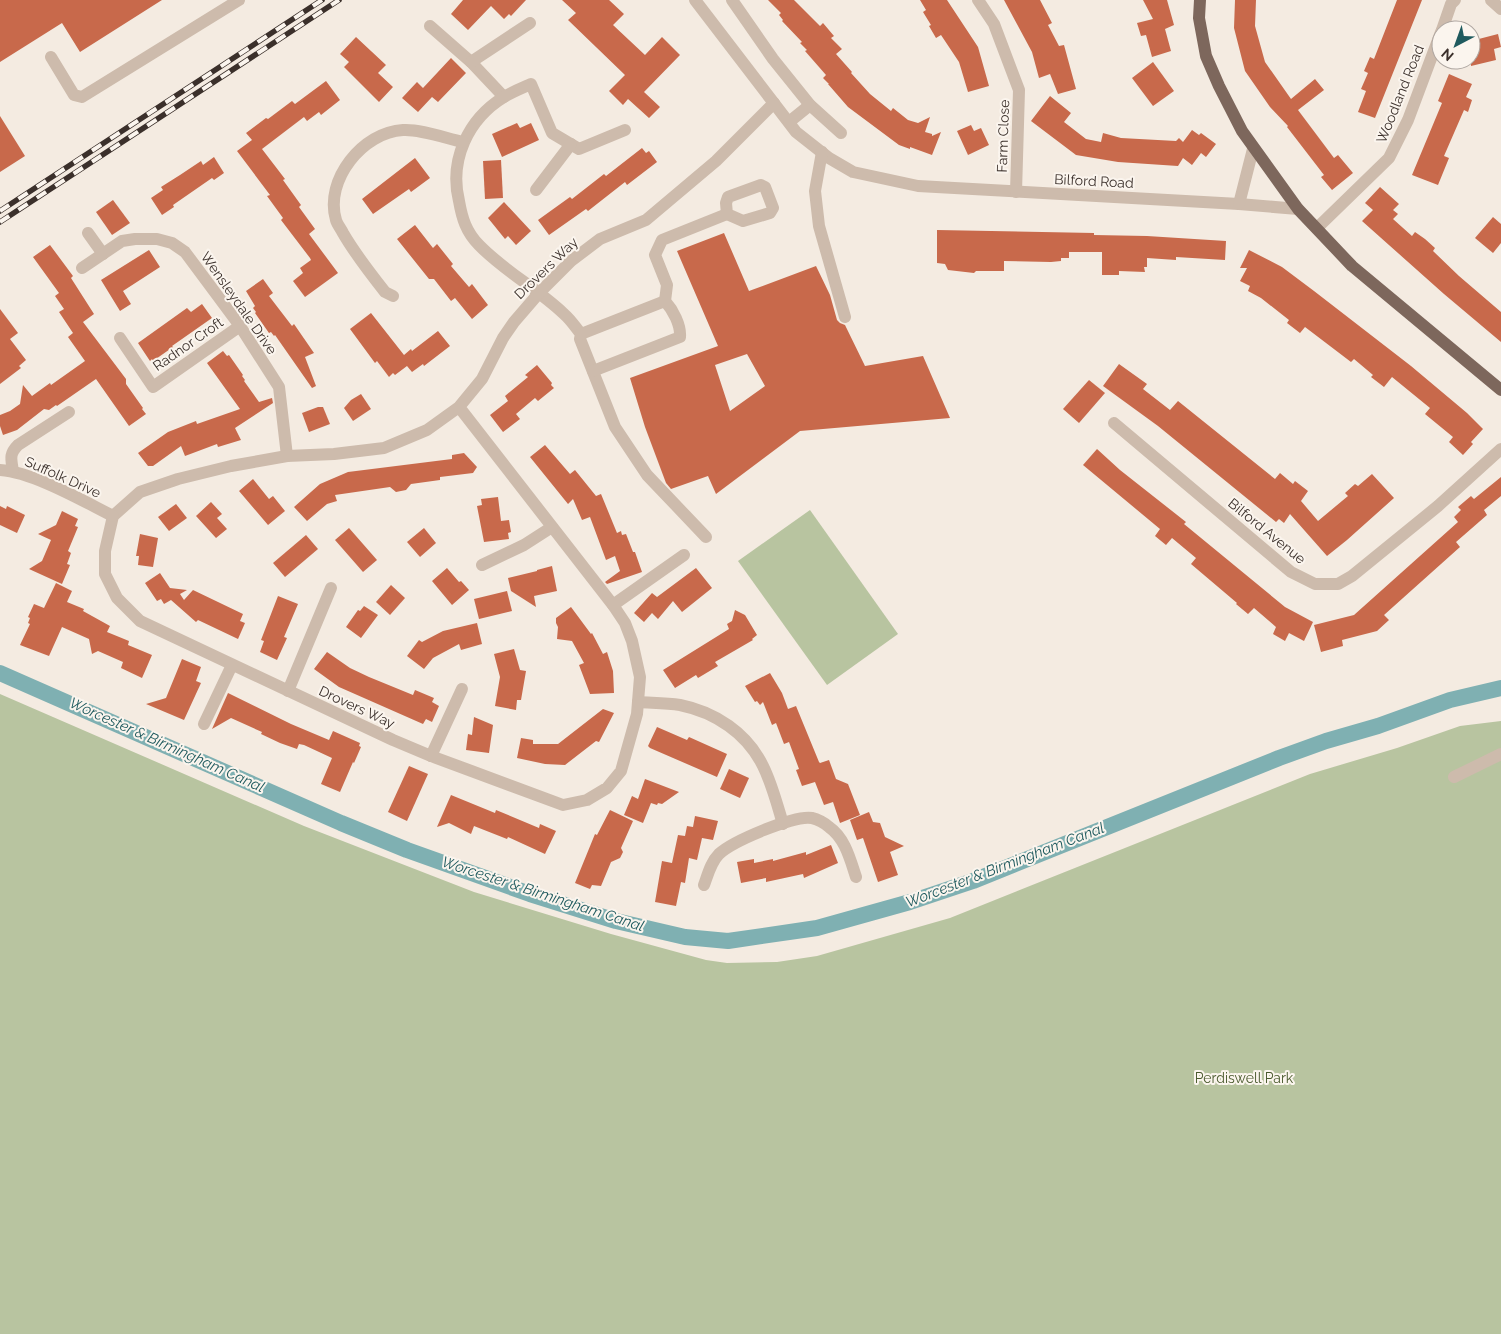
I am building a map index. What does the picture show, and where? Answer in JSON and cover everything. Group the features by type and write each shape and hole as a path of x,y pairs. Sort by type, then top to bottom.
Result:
{"main road":[{"path":"1200,0 1199,18 1206,56 1230,109 1253,148 1298,209 1352,266 1501,390"}],"street":[{"path":"51,57 74,95 82,97 239,0"},
{"name":"Bilford Road","path":"695,0 796,132 853,172 918,186 1298,209"},
{"path":"732,0 773,59 810,105 841,134"},
{"name":"Farm Close","path":"978,0 994,24 1019,90 1016,192"},
{"name":"Woodland Road","path":"1445,20 1451,4 1456,0"},
{"path":"1491,0 1501,9"},
{"path":"471,62 530,23"},
{"path":"430,26 471,62 504,97"},
{"name":"Woodland Road","path":"1318,228 1389,158 1408,120 1431,58"},
{"path":"625,130 579,149 552,133 531,84 504,97 477,119 463,142 457,163 456,180 458,196 463,220 469,234 504,268 539,293 565,315 581,334 580,340 615,427 647,475 706,537"},
{"name":"Drovers Way","path":"460,407 613,605 625,623 632,641 640,676 637,714 621,770 607,788 587,800 563,805 431,756 140,621 117,598 105,574 105,550 113,516 140,492 178,480 287,456 334,454 384,448 427,430 460,407 482,379 503,338 514,322 539,293 571,261 600,239 646,220 716,161 774,104"},
{"path":"788,122 810,105"},
{"path":"393,296 385,292 352,249 336,220 334,198 339,179 346,165 356,152 371,141 388,133 403,130 414,131 463,142"},
{"path":"536,190 571,144"},
{"path":"1239,204 1253,148"},
{"path":"822,152 815,191 819,226 845,316"},
{"path":"665,302 667,285 655,255 662,240 727,214"},
{"path":"88,233 103,254"},
{"name":"Wensleydale Drive","path":"82,268 122,241 157,239 172,243 185,252 240,326 279,387 287,456"},
{"path":"581,334 665,302"},
{"path":"593,371 680,337 678,326 670,307 665,302"},
{"name":"Radnor Croft","path":"120,338 153,387 240,326"},
{"path":"13,470 10,456 13,450 69,412"},
{"name":"Bilford Avenue","path":"1114,423 1291,572 1315,584 1338,584 1352,576 1438,506 1501,449"},
{"name":"Suffolk Drive","path":"0,470 13,470 56,488 113,516"},
{"path":"482,565 524,546 552,527"},
{"path":"613,605 684,555"},
{"path":"288,691 331,588"},
{"path":"204,724 232,665"},
{"path":"431,756 462,688"},
{"path":"638,702 680,706 711,716 735,729 752,746 764,766 783,824"},
{"path":"1454,777 1501,754"},
{"path":"704,885 712,863 726,849 752,835 783,824 811,818 829,826 844,843 856,876"}],"green space":[{"path":"810,510 898,634 827,685 738,561"},
{"name":"Perdiswell Park","path":"0,694 304,826 474,892 611,934 706,960 727,963 777,962 817,956 950,918 1310,774 1397,748 1460,726 1501,721 1501,1334 0,1334"}],"building":[{"path":"0,0 162,0 80,52 62,23 0,62"},
{"path":"463,0 526,0 511,16 509,14 504,19 491,6 468,30 451,14"},
{"path":"562,0 609,0 624,14 613,25 645,55 662,37 680,55 644,92 660,107 649,118 628,99 623,105 609,91 625,75 568,20 576,13"},
{"path":"768,0 794,0 820,26 823,23 834,36 831,38 842,49 836,54 870,94 891,111 893,108 908,120 918,123 930,117 925,132 932,134 932,136 941,132 932,155 899,145 848,107 823,78 826,75 805,51 807,50 800,43 802,42 782,21 779,15 781,13"},
{"path":"920,0 947,0 978,47 989,86 968,92 959,62 941,35 936,38 923,12 926,10"},
{"path":"1004,0 1040,0 1052,23 1048,25 1059,46 1064,45 1076,89 1058,94 1050,74 1039,78 1032,52"},
{"path":"1143,0 1167,0 1174,25 1165,29 1171,51 1152,57 1146,35 1141,36 1137,23 1153,19"},
{"path":"1235,0 1256,0 1255,26 1265,62 1291,99 1315,79 1324,90 1298,110 1334,158 1338,155 1353,173 1332,190 1321,177 1324,175 1288,126 1270,107 1245,71 1234,28"},
{"path":"1397,0 1422,0 1375,118 1358,112 1366,91 1361,89 1368,73 1364,71 1370,57 1374,59"},
{"path":"1498,34 1501,47 1494,49 1496,60 1481,64 1481,38"},
{"path":"356,37 386,65 378,73 393,87 379,102 344,67 349,62 340,54"},
{"path":"451,58 466,73 438,102 432,97 418,112 402,98 417,82 423,88"},
{"path":"1153,62 1174,91 1153,106 1132,78"},
{"path":"1449,74 1472,84 1466,97 1472,100 1468,112 1464,110 1444,156 1449,158 1438,185 1412,175 1442,103 1438,101"},
{"path":"326,81 340,100 321,115 319,112 307,121 304,117 262,149 285,179 283,180 301,205 299,207 315,229 309,234 338,273 305,297 293,281 303,273 300,268 311,260 281,220 283,218 267,196 270,195 237,151 252,140 246,133 292,101 295,104"},
{"path":"1050,96 1071,113 1064,122 1086,139 1101,142 1103,133 1121,138 1176,141 1179,138 1183,142 1192,130 1199,135 1201,133 1216,144 1206,157 1201,153 1192,165 1183,158 1178,166 1118,162 1076,155 1031,121"},
{"path":"0,116 25,156 0,172"},
{"path":"517,123 520,128 531,123 539,140 502,157 492,134"},
{"path":"971,125 974,131 981,128 989,145 968,155 957,131"},
{"path":"642,148 646,153 649,151 657,162 627,185 625,182 588,211 586,209 549,235 538,220 570,197 572,199 604,174 606,176"},
{"path":"214,157 224,173 214,180 212,178 162,215 151,198 163,190 161,187 201,161 203,165"},
{"path":"415,158 430,178 411,192 409,189 373,214 362,199"},
{"path":"501,160 503,198 485,199 483,161"},
{"path":"1380,187 1399,204 1393,210 1398,214 1393,219 1412,236 1415,232 1425,239 1435,248 1433,251 1459,276 1501,312 1501,342 1362,221 1373,210 1365,203"},
{"path":"113,200 130,223 112,235 96,212"},
{"path":"504,202 531,231 516,245 508,236 505,239 488,218"},
{"path":"1493,217 1501,224 1501,243 1493,253 1475,238"},
{"path":"415,225 433,248 437,244 453,264 451,266 469,287 472,284 488,305 472,319 455,298 451,301 434,279 429,279 397,239"},
{"path":"937,230 1094,233 1094,235 1226,241 1225,260 1176,257 1176,260 1147,258 1147,267 1144,267 1145,272 1119,271 1119,275 1102,275 1102,252 1069,252 1069,258 1061,258 1061,261 1004,261 1004,271 976,271 974,273 948,270 945,264 937,263"},
{"path":"724,233 749,291 816,266 830,295 837,320 845,325 865,366 923,356 950,418 800,431 716,494 708,476 671,489 666,483 645,427 630,378 718,346 677,251","holes":["747,354 765,386 730,411 715,365"]},
{"path":"50,245 73,276 71,278 94,314 83,322 126,379 126,384 146,414 129,426 96,379 57,406 49,410 44,409 17,430 3,435 0,426 0,415 20,404 23,385 32,396 85,361 68,337 73,333 59,312 64,309 55,296 59,293 33,257"},
{"path":"149,250 160,267 123,291 131,304 120,311 101,280"},
{"path":"1249,250 1282,267 1411,366 1467,413 1483,429 1471,442 1473,444 1463,455 1449,442 1453,437 1425,414 1430,408 1392,377 1384,387 1371,377 1373,375 1354,359 1351,362 1305,327 1300,333 1287,323 1289,320 1261,298 1248,291 1250,286 1240,281 1247,268 1240,268"},
{"path":"263,279 273,293 269,296 292,326 294,324 314,353 305,357 316,386 312,388 275,335 271,332 269,333 255,313 253,308 255,306 246,291"},
{"path":"202,304 212,318 153,361 152,359 150,361 138,343 187,308 191,312"},
{"path":"0,309 18,333 10,339 26,360 19,366 21,368 0,384"},
{"path":"371,313 404,355 438,331 450,346 424,366 423,364 412,372 407,366 389,377 377,361 375,363 350,329"},
{"path":"223,351 227,356 229,355 259,402 272,398 273,403 235,428 241,440 218,447 217,444 185,456 181,446 153,466 148,466 138,453 168,432 196,421 197,424 240,409 207,363"},
{"path":"1119,364 1147,384 1143,389 1170,410 1178,401 1275,479 1280,473 1293,484 1295,481 1308,491 1301,501 1318,521 1348,496 1345,493 1355,484 1358,486 1372,474 1394,498 1327,556 1290,514 1284,523 1279,519 1276,522 1158,426 1103,386"},
{"path":"537,365 554,388 538,401 535,398 516,414 520,419 503,432 490,415 508,401 505,396 528,377 525,375"},
{"path":"1089,380 1105,393 1079,423 1063,409"},
{"path":"361,394 371,409 353,421 344,408 351,400"},
{"path":"323,407 330,424 309,432 302,413"},
{"path":"545,445 570,474 575,470 596,496 601,494 617,533 621,531 622,535 626,534 642,572 607,584 605,582 620,571 615,556 606,560 590,517 582,520 573,499 568,504 530,457"},
{"path":"1097,449 1285,607 1313,622 1304,641 1289,633 1285,641 1273,634 1276,627 1254,608 1248,614 1236,604 1191,564 1196,558 1172,538 1166,545 1155,536 1160,529 1083,465"},
{"path":"464,453 477,467 473,473 440,477 440,480 411,484 406,490 396,492 390,487 335,495 337,501 327,504 307,521 294,507 320,484 348,472 452,459 452,455"},
{"path":"1501,477 1501,496 1484,510 1487,515 1456,542 1460,547 1384,615 1389,620 1377,631 1342,640 1343,646 1321,652 1314,625 1354,615 1458,522 1454,517 1461,510 1458,507 1471,496 1474,499"},
{"path":"253,479 269,499 273,496 285,511 268,525 239,491"},
{"path":"498,497 501,521 509,520 511,532 508,533 509,539 484,542 477,506 482,505 481,499"},
{"path":"211,502 222,514 217,518 227,529 216,538 196,516"},
{"path":"176,504 187,518 169,531 158,517"},
{"path":"0,506 6,509 7,506 25,515 17,533 0,525"},
{"path":"62,511 78,519 75,526 78,527 68,551 71,553 67,564 70,565 62,584 29,569 42,561 51,540 38,534 56,525"},
{"path":"349,528 377,560 363,572 335,540"},
{"path":"424,528 436,543 420,557 407,542"},
{"path":"140,534 158,538 153,567 138,565 139,556 136,556"},
{"path":"306,535 318,549 285,577 273,563"},
{"path":"552,566 557,591 534,596 536,607 511,591 508,578"},
{"path":"447,568 469,590 452,605 432,581"},
{"path":"696,568 712,588 682,612 673,601 658,619 652,613 644,622 634,613 652,593 657,597"},
{"path":"160,573 170,588 187,590 180,594 184,600 193,590 243,614 240,621 245,623 238,639 198,620 196,622 171,600 164,604 161,599 157,601 145,583"},
{"path":"56,583 72,591 67,602 84,609 83,611 110,626 107,632 129,641 128,645 152,655 142,678 121,668 123,662 98,651 92,654 89,639 62,627 49,656 20,645 30,624 28,623 30,618 28,617 34,604 44,608"},
{"path":"391,585 405,598 390,615 376,602"},
{"path":"507,591 512,611 479,619 474,599"},
{"path":"278,596 298,604 284,637 287,638 277,660 260,652 264,641 261,640"},
{"path":"364,606 378,615 361,638 346,627 358,610 360,611"},
{"path":"571,607 592,633 603,654 607,652 613,671 614,693 590,694 579,665 584,663 572,641 557,639 558,627 556,618"},
{"path":"735,610 745,615 757,635 753,640 715,662 718,666 698,678 696,675 675,688 663,670 729,629 727,624 732,621"},
{"path":"477,623 482,644 461,650 459,644 433,658 424,669 407,656 419,640 422,642 443,631"},
{"path":"514,649 520,670 526,671 521,700 517,700 516,710 495,706 500,677 494,654"},
{"path":"327,652 350,668 369,677 413,695 415,690 434,698 432,702 439,706 432,722 426,719 423,724 339,687 314,669"},
{"path":"182,659 201,667 196,681 201,683 184,720 146,704 166,698"},
{"path":"770,673 782,693 788,709 796,706 819,762 829,760 836,779 848,784 860,815 840,823 833,802 824,805 815,782 802,786 796,770 799,769 789,742 784,744 776,723 772,725 763,702 760,705 757,701 755,702 745,686"},
{"path":"228,693 291,724 329,740 333,731 360,743 359,746 361,747 340,792 321,784 332,758 304,745 299,744 297,749 280,743 261,734 262,732 231,718 212,729"},
{"path":"603,709 614,713 599,742 596,741 565,765 545,764 517,758 521,738 533,740 533,744 558,744"},
{"path":"474,717 493,725 489,753 466,750 468,734 472,735"},
{"path":"657,727 687,740 689,737 727,754 717,777 650,748 648,746"},
{"path":"409,766 428,774 407,821 388,812"},
{"path":"729,769 749,778 740,798 720,789"},
{"path":"645,779 679,792 662,804 651,803 643,823 624,815 632,796 638,799"},
{"path":"451,795 495,813 496,810 539,828 540,824 556,831 545,854 508,837 507,839 474,826 471,834 449,823 437,827"},
{"path":"610,810 633,821 621,848 623,852 620,858 611,862 601,886 592,885 590,889 575,883 595,834 597,835"},
{"path":"869,812 873,822 880,823 885,837 904,846 890,852 898,875 878,882 863,838 857,840 850,820"},
{"path":"695,816 718,821 713,840 702,838 697,860 689,858 685,883 681,882 676,906 655,902 662,861 672,863 678,835 685,836 687,826 693,827"},
{"path":"831,845 838,863 804,878 803,874 766,882 766,878 741,883 737,862 754,859 754,863 773,859 773,861 806,852 806,855"}],"waterway":[{"name":"Worcester & Birmingham Canal","path":"0,673 341,823 407,850 530,894 616,921 685,937 728,941 817,928 910,902 973,881 1279,758 1450,700 1501,688"}],"railway":[{"path":"0,211 322,0"},
{"path":"0,222 339,0"}]}
